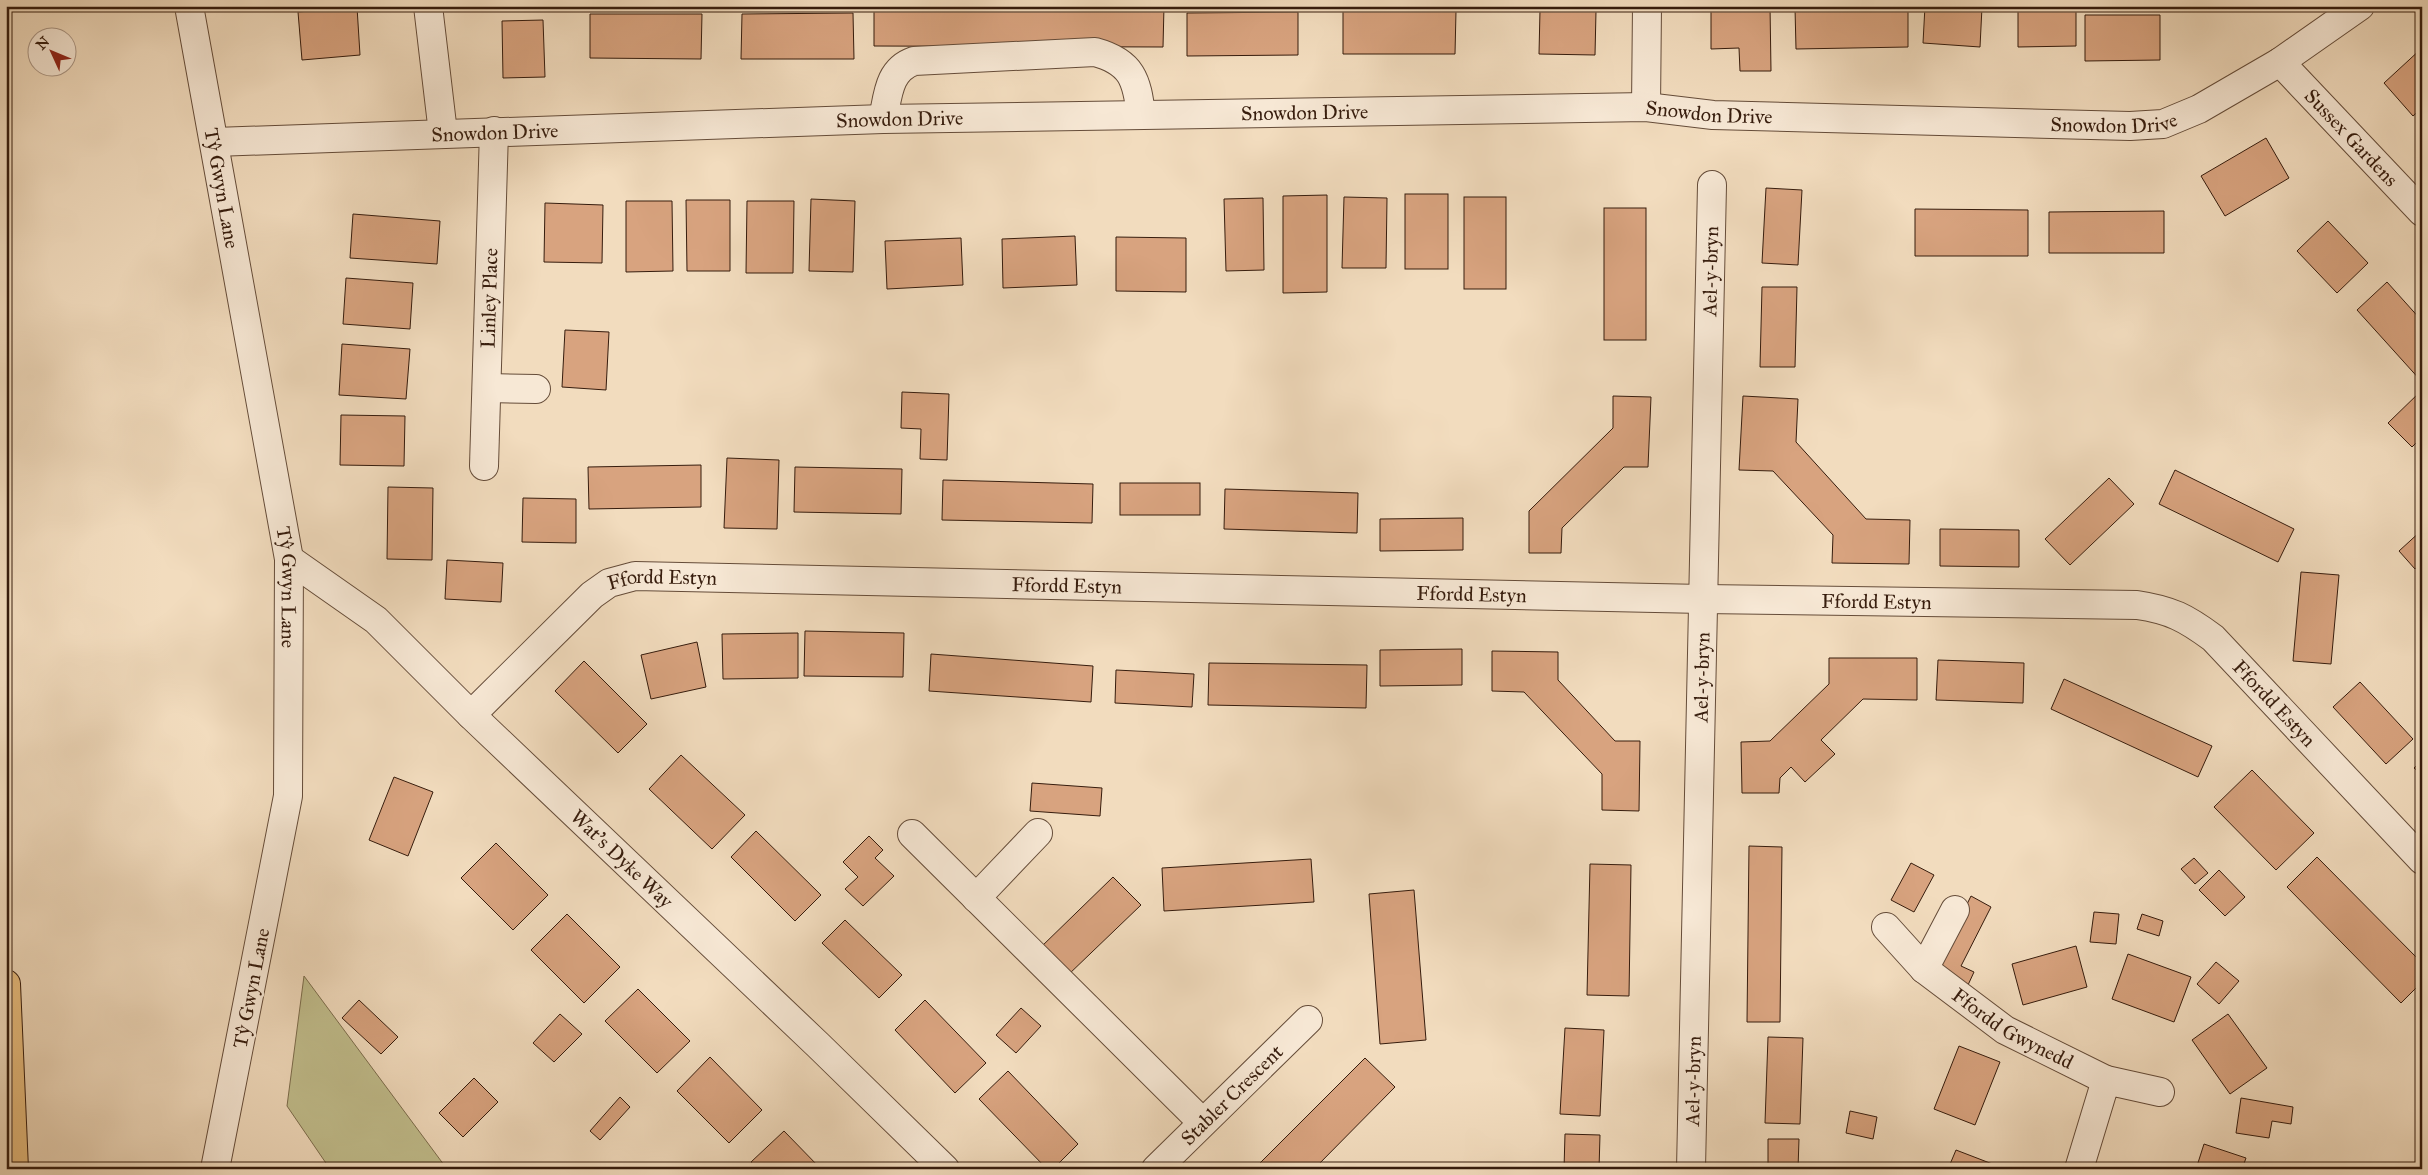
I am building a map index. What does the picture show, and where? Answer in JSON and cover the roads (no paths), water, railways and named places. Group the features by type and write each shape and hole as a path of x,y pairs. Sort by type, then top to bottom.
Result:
{"highway":[{"path":"6,984 14,1169"}],"street":[{"name":"Tŷ Gwyn Lane","path":"189,6 289,559 288,796 215,1169"},
{"path":"428,6 443,133"},
{"path":"1646,6 1646,107"},
{"name":"Snowdon Drive","path":"215,142 883,119 1646,107 1714,116 2130,126 2163,124 2199,109 2280,62 2360,6"},
{"path":"883,119 892,81 898,71 914,61 1095,52 1118,61 1131,74 1138,89 1141,115"},
{"name":"Sussex Gardens","path":"2280,62 2422,212"},
{"name":"Linley Place","path":"484,466 494,131"},
{"name":"Ael-y-bryn","path":"1690,1169 1712,185"},
{"path":"487,388 536,389"},
{"name":"Wat's Dyke Way","path":"289,559 376,620 471,715 818,1045 945,1169"},
{"name":"Ffordd Estyn","path":"471,715 592,595 609,584 635,576 1703,599 2137,605 2164,609 2192,622 2213,638 2422,860"},
{"path":"976,898 1038,833"},
{"path":"912,834 1202,1122"},
{"path":"1924,969 1955,910"},
{"name":"Ffordd Gwynedd","path":"1886,927 1924,969 2005,1030 2106,1080 2160,1092"},
{"name":"Stabler Crescent","path":"1156,1169 1186,1142 1202,1122 1308,1020"},
{"path":"2079,1169 2106,1080"}]}
